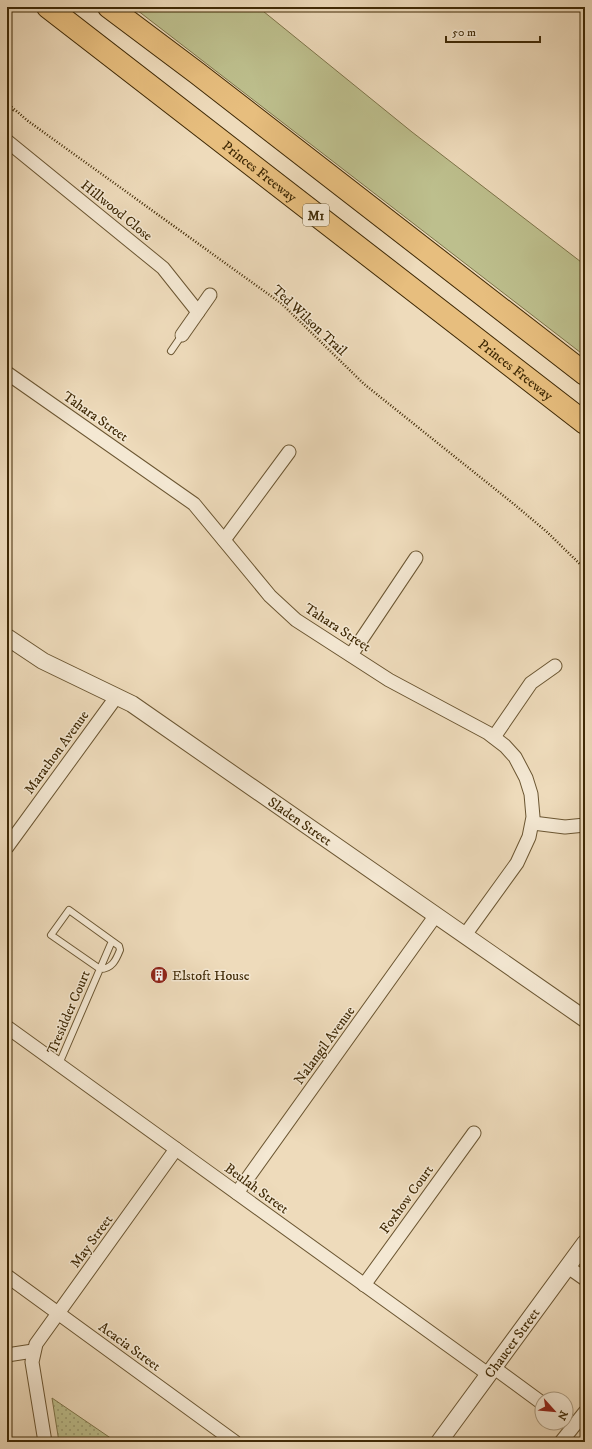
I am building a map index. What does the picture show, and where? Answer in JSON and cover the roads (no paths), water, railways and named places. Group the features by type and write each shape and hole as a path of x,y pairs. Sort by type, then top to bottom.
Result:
{"highway":[{"name":"Princes Freeway","path":"48,7 585,423"},
{"path":"109,7 197,73 585,374"}],"street":[{"name":"Hillwood Close","path":"7,141 163,268 198,312"},
{"path":"182,335 210,295"},
{"name":"Tahara Street","path":"7,373 194,504 270,596 296,620 389,680 494,737 515,757 523,772 530,794 533,823 521,857 465,935"},
{"path":"224,540 289,452"},
{"path":"351,655 416,558"},
{"name":"Sladen Street","path":"7,636 43,661 137,707 585,1019"},
{"path":"494,737 532,683 555,666"},
{"name":"Marathon Avenue","path":"7,847 116,696"},
{"path":"533,823 565,827 585,825"},
{"name":"Nalangil Avenue","path":"237,1193 436,915"},
{"name":"Beulah Street","path":"7,1027 364,1285 490,1371 534,1398"},
{"name":"Foxhow Court","path":"364,1285 474,1133"},
{"name":"May Street","path":"33,1351 37,1342 176,1150"},
{"name":"Chaucer Street","path":"439,1442 585,1243"},
{"path":"568,1267 585,1279"},
{"name":"Acacia Street","path":"7,1276 235,1442"},
{"path":"7,1356 33,1351 32,1362 44,1442"},
{"path":"574,1420 585,1412"},
{"path":"561,1442 566,1431"}],"lane":[{"path":"171,351 182,335"},
{"path":"69,910 119,946 120,950 113,964 107,968 100,969 51,934 69,910"},
{"name":"Tresidder Court","path":"59,1064 112,941"}],"place":[{"name":"Elstoft House","path":"159,975"}]}
